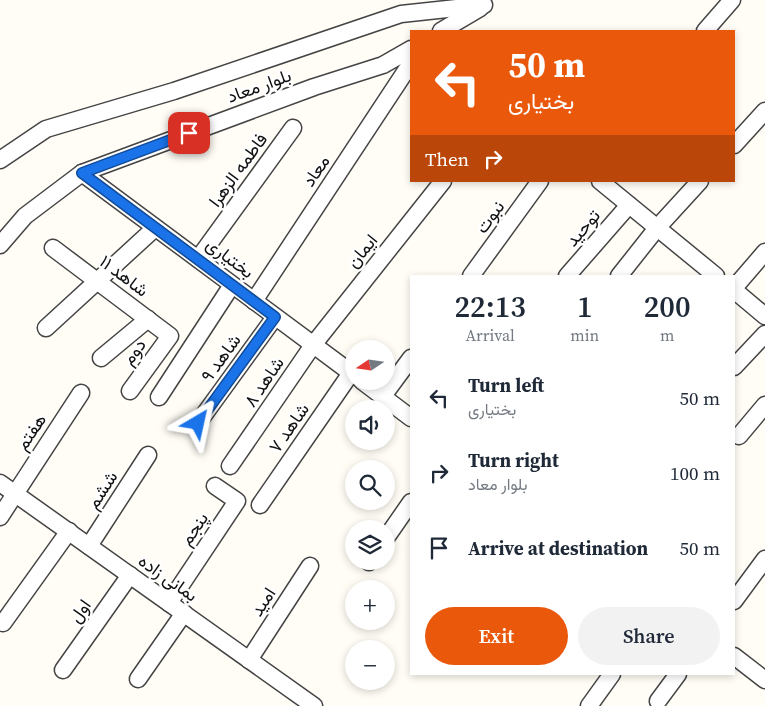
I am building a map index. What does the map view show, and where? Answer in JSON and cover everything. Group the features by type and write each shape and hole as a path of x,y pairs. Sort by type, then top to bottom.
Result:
{"street":[{"path":"706,30 732,0"},
{"path":"443,30 489,3"},
{"path":"0,160 46,129 174,91 401,14 489,3"},
{"name":"بلوار معاد","path":"0,245 24,216 82,173 314,87 383,65 410,49"},
{"name":"معاد","path":"254,301 410,65"},
{"path":"735,144 765,111"},
{"name":"فاطمه الزهرا","path":"198,259 293,128"},
{"name":"بختیاری","path":"82,173 345,368"},
{"name":"ایمان","path":"313,345 442,182"},
{"name":"نبوت","path":"472,275 539,182"},
{"path":"601,182 715,275"},
{"path":"620,275 657,228 699,182"},
{"name":"توحید","path":"568,275 629,205"},
{"path":"46,328 156,228"},
{"name":"شاهد ۱۱","path":"53,248 170,336"},
{"path":"735,288 765,252"},
{"path":"159,397 232,285"},
{"path":"735,290 765,316"},
{"name":"شاهد ۹","path":"198,423 275,317"},
{"path":"101,358 148,319"},
{"path":"735,366 765,334"},
{"name":"دوم","path":"130,391 170,336"},
{"name":"شاهد ۸","path":"230,466 313,345"},
{"path":"383,396 410,359"},
{"name":"شاهد ۷","path":"260,505 346,390"},
{"name":"بختیاری","path":"375,390 410,417"},
{"name":"هفتم","path":"0,517 14,493 82,393"},
{"path":"739,436 765,405"},
{"name":"ششم","path":"89,546 148,455"},
{"name":"بمانی زاده","path":"0,482 314,706"},
{"name":"پنجم","path":"169,603 237,501 215,486"},
{"path":"395,525 410,503"},
{"path":"3,623 69,531"},
{"path":"735,600 765,559"},
{"name":"امید","path":"249,660 310,566"},
{"name":"اول","path":"63,670 130,575"},
{"path":"138,680 184,613"},
{"path":"735,657 765,680"},
{"path":"589,706 611,675"},
{"path":"658,700 677,675"}],"route":[{"path":"189,133 82,173 275,317 198,423"}]}
